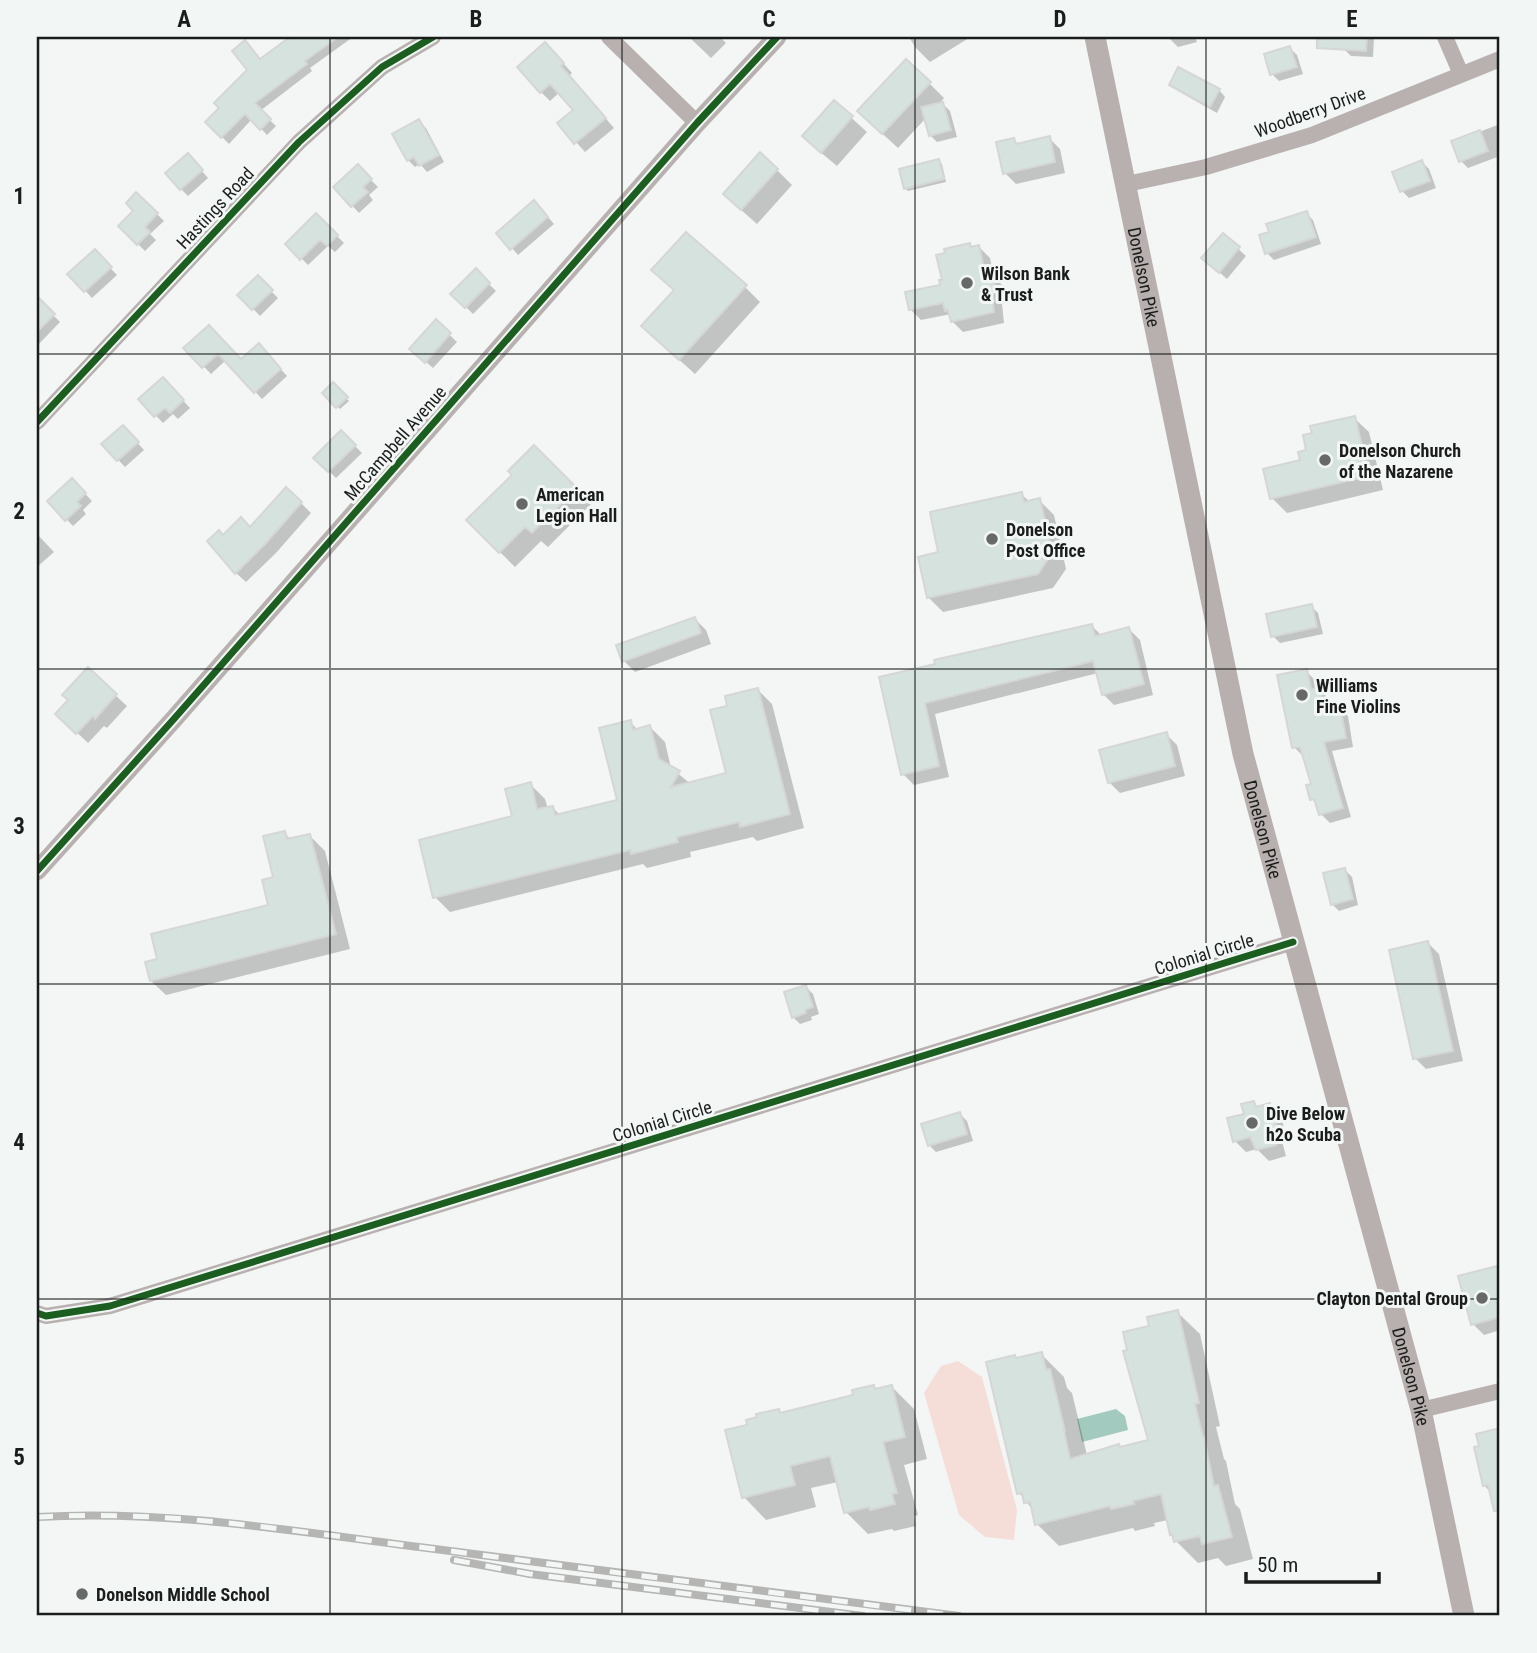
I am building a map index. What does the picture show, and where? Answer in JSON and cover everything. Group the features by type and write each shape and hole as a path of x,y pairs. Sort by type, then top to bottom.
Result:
{"main road":[{"name":"Donelson Pike","path":"1095,37 1251,786 1421,1410 1464,1616"}],"street":[{"name":"Hastings Road","path":"37,422 299,142 382,67 433,37"},
{"path":"609,37 697,123"},
{"name":"McCampbell Avenue","path":"37,871 776,37"},
{"path":"1445,37 1461,74"},
{"name":"Woodberry Drive","path":"1127,184 1206,167 1312,135 1500,59"},
{"name":"Colonial Circle","path":"37,1313 46,1315 110,1307 1293,942"},
{"path":"1421,1410 1500,1391"}],"shaded area":[{"path":"958,1361 982,1377 1017,1510 1014,1540 985,1537 959,1515 924,1393 941,1366"},
{"path":"1116,1409 1125,1416 1128,1430 1082,1442 1077,1419"}],"building":[{"path":"290,37 338,37 255,103 271,119 260,130 245,114 221,138 205,122 219,108 214,103 247,70 232,51 245,40 260,59"},
{"path":"1317,37 1367,37 1366,51 1317,48"},
{"path":"545,42 564,63 561,66 606,118 574,144 557,123 573,110 550,84 540,93 517,67"},
{"path":"1290,46 1297,67 1270,75 1264,54"},
{"path":"906,59 931,82 882,134 857,111"},
{"path":"1178,67 1220,89 1210,107 1169,85"},
{"path":"834,100 853,116 821,153 802,136"},
{"path":"943,102 951,130 929,136 921,107"},
{"path":"419,119 439,155 419,166 414,157 407,161 392,134"},
{"path":"1480,130 1488,151 1459,162 1451,141"},
{"path":"1050,136 1055,162 1003,174 996,142 1014,138 1016,144"},
{"path":"760,152 778,169 741,210 723,194"},
{"path":"188,153 203,170 180,190 165,173"},
{"path":"939,159 944,179 904,189 899,169"},
{"path":"1422,160 1430,181 1400,192 1392,172"},
{"path":"358,164 372,179 363,187 368,192 351,207 333,187"},
{"path":"136,192 158,213 145,227 150,232 137,245 118,226 133,211 126,203"},
{"path":"534,200 548,217 510,250 496,233"},
{"path":"1307,211 1316,237 1265,254 1259,235 1269,232 1266,224"},
{"path":"316,213 338,235 327,246 320,240 300,260 285,244"},
{"path":"686,232 747,285 679,360 641,326 674,290 651,270"},
{"path":"1223,233 1240,247 1219,273 1201,258"},
{"name":"Wilson Bank & Trust","path":"970,243 971,247 979,245 984,268 988,274 992,273 996,292 992,293 994,312 951,322 943,303 909,310 905,292 940,285 939,280 942,280 936,255 945,253 944,249"},
{"path":"95,249 112,267 84,292 67,274"},
{"path":"476,268 490,283 465,308 450,294"},
{"path":"258,275 273,290 252,310 237,295"},
{"path":"37,296 55,314 37,332"},
{"path":"436,319 451,333 425,363 409,349"},
{"path":"209,325 241,359 259,343 281,369 254,393 218,354 202,368 183,348"},
{"path":"163,377 184,400 170,413 165,408 154,417 138,399"},
{"path":"333,382 348,397 336,408 322,393"},
{"path":"1355,416 1369,476 1270,499 1263,469 1300,460 1298,452 1306,450 1303,435 1312,433 1310,426"},
{"path":"123,425 139,442 117,461 101,444"},
{"path":"341,430 356,445 328,472 313,458"},
{"name":"American Legion Hall","path":"534,445 577,488 532,533 525,527 499,553 466,520 512,475 508,471"},
{"path":"72,478 86,493 77,502 81,506 65,521 47,501"},
{"path":"286,487 302,502 235,574 207,541 219,530 223,535 241,517 250,527"},
{"name":"Donelson Post Office","path":"1022,492 1024,502 1040,498 1052,553 1038,574 927,598 918,557 938,552 930,512"},
{"path":"1312,604 1317,627 1271,637 1266,614"},
{"path":"695,617 701,633 622,662 616,645"},
{"path":"1092,624 1095,636 1129,627 1144,684 1102,695 1093,661 925,703 939,766 901,775 879,677 935,664 934,660"},
{"path":"88,667 117,694 95,719 93,716 76,734 55,714 68,700 62,695"},
{"path":"1307,669 1311,689 1320,688 1323,701 1328,700 1329,708 1340,705 1346,738 1324,742 1343,808 1319,815 1314,799 1310,800 1306,785 1311,784 1300,747 1292,748 1277,675"},
{"path":"758,688 790,814 740,827 739,822 677,837 678,842 631,854 630,850 433,898 419,840 512,816 505,789 531,782 537,809 553,806 555,815 617,800 599,728 631,720 633,730 650,725 659,759 680,771 671,787 726,773 710,710 727,706 725,696"},
{"path":"1167,732 1175,766 1108,783 1099,750"},
{"path":"285,831 287,839 310,834 336,934 150,981 145,962 157,959 151,934 268,905 262,880 273,877 263,836"},
{"path":"1345,868 1353,899 1331,905 1323,873"},
{"path":"1428,941 1453,1051 1413,1059 1389,950"},
{"path":"806,985 813,1007 792,1018 784,992"},
{"name":"Dive Below h2o Scuba","path":"1254,1101 1256,1107 1270,1103 1277,1128 1272,1130 1276,1145 1256,1150 1250,1137 1233,1142 1227,1118 1244,1114 1241,1104"},
{"path":"960,1112 967,1134 928,1146 921,1124"},
{"name":"Clayton Dental Group","path":"1497,1266 1500,1279 1500,1317 1471,1325 1458,1276"},
{"path":"1178,1310 1199,1403 1195,1404 1214,1486 1218,1485 1232,1537 1202,1544 1200,1536 1174,1542 1161,1494 1133,1501 1134,1504 1111,1509 1110,1506 1035,1525 1030,1502 1024,1503 1022,1493 1017,1494 986,1362 1042,1352 1046,1370 1050,1369 1070,1459 1119,1444 1120,1447 1148,1440 1123,1351 1127,1350 1123,1332 1149,1326 1147,1317"},
{"path":"874,1385 875,1389 892,1385 905,1437 883,1442 897,1493 892,1494 895,1504 844,1513 830,1456 790,1466 795,1485 742,1498 725,1430 747,1425 746,1420 757,1417 756,1414 779,1409 780,1413 853,1395 852,1390"},
{"path":"1500,1428 1500,1510 1494,1511 1488,1485 1483,1486 1474,1447 1479,1446 1476,1434"}],"railway":[{"path":"37,1517 135,1516 282,1529 959,1616"},
{"path":"454,1560 530,1574 863,1616"}],"cycle path":[{"path":"37,422 299,142 382,67 433,37"},
{"path":"37,871 697,123 777,37"},
{"path":"37,1313 46,1316 110,1306 1293,942"}],"place":[{"name":"Wilson Bank & Trust","path":"967,283"},
{"name":"Donelson Church of the Nazarene","path":"1325,460"},
{"name":"American Legion Hall","path":"522,504"},
{"name":"Donelson Post Office","path":"992,539"},
{"name":"Williams Fine Violins","path":"1302,695"},
{"name":"Dive Below h2o Scuba","path":"1252,1123"},
{"name":"Clayton Dental Group","path":"1482,1298"},
{"name":"Donelson Middle School","path":"82,1594"}]}
